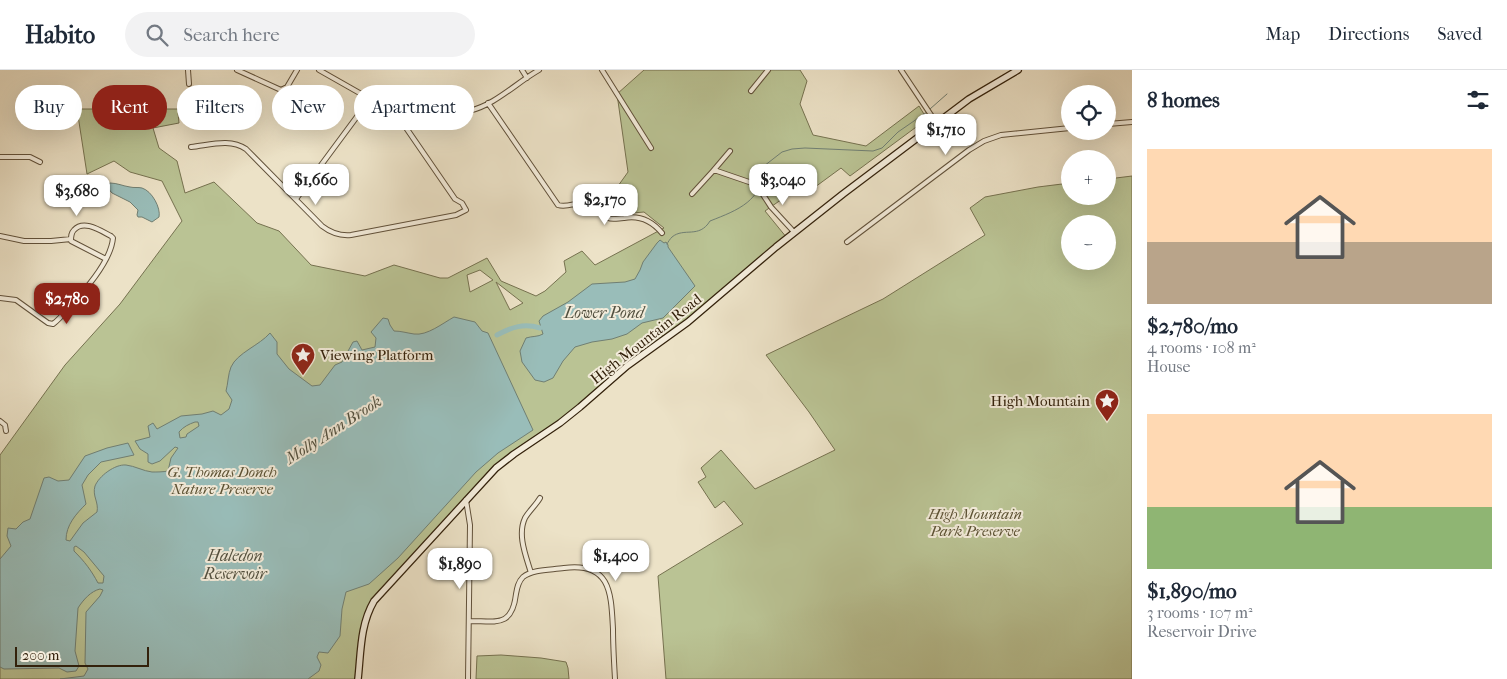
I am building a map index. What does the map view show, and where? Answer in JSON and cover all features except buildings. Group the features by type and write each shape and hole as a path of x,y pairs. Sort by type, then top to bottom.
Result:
{"main road":[{"name":"High Mountain Road","path":"358,679 363,626 374,601 488,476 504,461 560,422 627,366 688,322 794,232 984,89 1018,70"}],"street":[{"path":"188,70 189,84"},
{"path":"237,70 281,90 287,88 297,70"},
{"path":"319,70 354,90"},
{"path":"522,70 527,78"},
{"path":"474,109 488,103 539,70"},
{"path":"602,70 651,148"},
{"path":"751,91 768,70"},
{"path":"901,70 937,124"},
{"path":"488,103 558,205 564,207 573,204 589,204 596,206 606,217 642,217 662,233"},
{"path":"296,199 354,121"},
{"path":"1116,123 1132,122"},
{"path":"847,242 968,150 984,141 1002,135 1061,129"},
{"path":"191,147 224,143 241,146 328,230 345,235 456,216 466,210 462,203 455,199 408,130"},
{"path":"692,194 730,151"},
{"path":"0,157 30,157 40,162"},
{"path":"713,171 752,183 794,232"},
{"path":"0,298 16,300 48,323 53,324 57,322 96,277 106,259 113,243 111,236 88,225 81,225 75,228 70,236 76,245 106,259"},
{"path":"0,236 24,241 71,239"},
{"path":"0,421 5,425 6,431"},
{"path":"531,573 522,538 522,529 526,516 540,498"},
{"path":"466,500 470,525 468,679"},
{"path":"469,621 499,621 507,618 514,608 519,582 531,573 578,567 593,571 604,580 609,588 612,602 615,679"}],"green space":[{"name":"G. Thomas Donch Nature Preserve","path":"644,70 800,70 807,81 800,104 813,135 866,146 919,106 927,119 850,176 841,168 811,190 805,183 765,211 787,238 581,406 504,461 379,594 366,617 358,679 0,679 0,455 65,365 120,304 182,221 162,181 130,172 114,161 87,174 80,130 82,130 82,109 92,109 92,130 154,130 159,148 177,161 185,193 214,182 257,223 279,231 311,265 365,276 394,265 440,278 448,278 487,258 501,281 536,296 545,291 566,272 564,261 582,251 595,265 664,228 644,212 611,215 603,207 628,172 617,94","holes":["480,270 493,280 470,292 467,275","496,282 523,303 510,310"]},
{"name":"G. Thomas Donch Nature Preserve","path":"167,109 177,109 177,123 167,125"},
{"name":"High Mountain Park Preserve","path":"1132,176 1132,679 666,679 658,576 743,524 724,501 715,508 698,482 706,477 701,468 721,450 755,489 835,450 766,355 883,299 985,235 970,208 985,197 1061,184 1061,205 1116,205 1116,178"},
{"path":"501,655 566,662 569,679 476,679 477,656"}],"water":[{"path":"110,183 146,190 155,200 159,209 159,217 152,222 138,217 138,210 130,202 112,193 106,186"},
{"name":"Lower Pond","path":"660,240 664,243 666,242 695,286 663,318 642,323 627,334 612,339 575,347 563,361 553,378 544,382 535,380 522,362 520,351 526,338 543,334 539,321 543,316 568,302 592,284 625,282 635,279 643,262"},
{"name":"Haledon Reservoir","path":"454,317 475,322 482,331 488,333 533,430 498,453 476,472 398,558 369,584 346,592 342,609 340,636 328,653 319,652 317,657 321,665 319,671 308,679 60,679 84,676 88,669 85,663 86,612 100,596 103,590 100,589 88,596 78,608 75,651 79,666 76,671 67,672 59,668 4,669 0,667 0,559 11,546 7,536 8,528 16,529 23,522 30,519 44,478 49,477 58,481 69,480 85,456 107,448 128,443 134,455 101,462 88,475 82,485 86,504 75,516 68,529 66,540 70,541 83,523 97,512 94,493 95,486 108,471 117,466 126,465 152,472 168,471 171,458 178,448 175,447 160,461 152,464 148,462 148,454 140,449 135,441 150,437 148,426 153,423 157,429 181,416 213,411 221,415 229,409 232,400 226,391 231,367 238,357 270,333 277,342 277,354 289,369 312,386 320,385 335,365 342,362 353,342 357,341 362,350 375,347 376,338 371,332 383,318 388,319 394,331 419,334 440,326","holes":["198,422 199,426 187,434 186,437 180,438 179,432","76,546 84,552 104,576 103,583 98,583 88,566 74,551"]}],"waterway":[{"name":"Molly Ann Brook","path":"930,109 947,94"},
{"name":"Molly Ann Brook","path":"667,244 677,234 701,230 710,221 730,213 747,202 759,188 763,178 764,166 782,152 805,148 873,151 882,148 898,132 927,112"},
{"path":"497,335 518,327 540,328"}],"place":[{"name":"Viewing Platform","path":"303,376"},
{"name":"High Mountain","path":"1107,422"}]}
